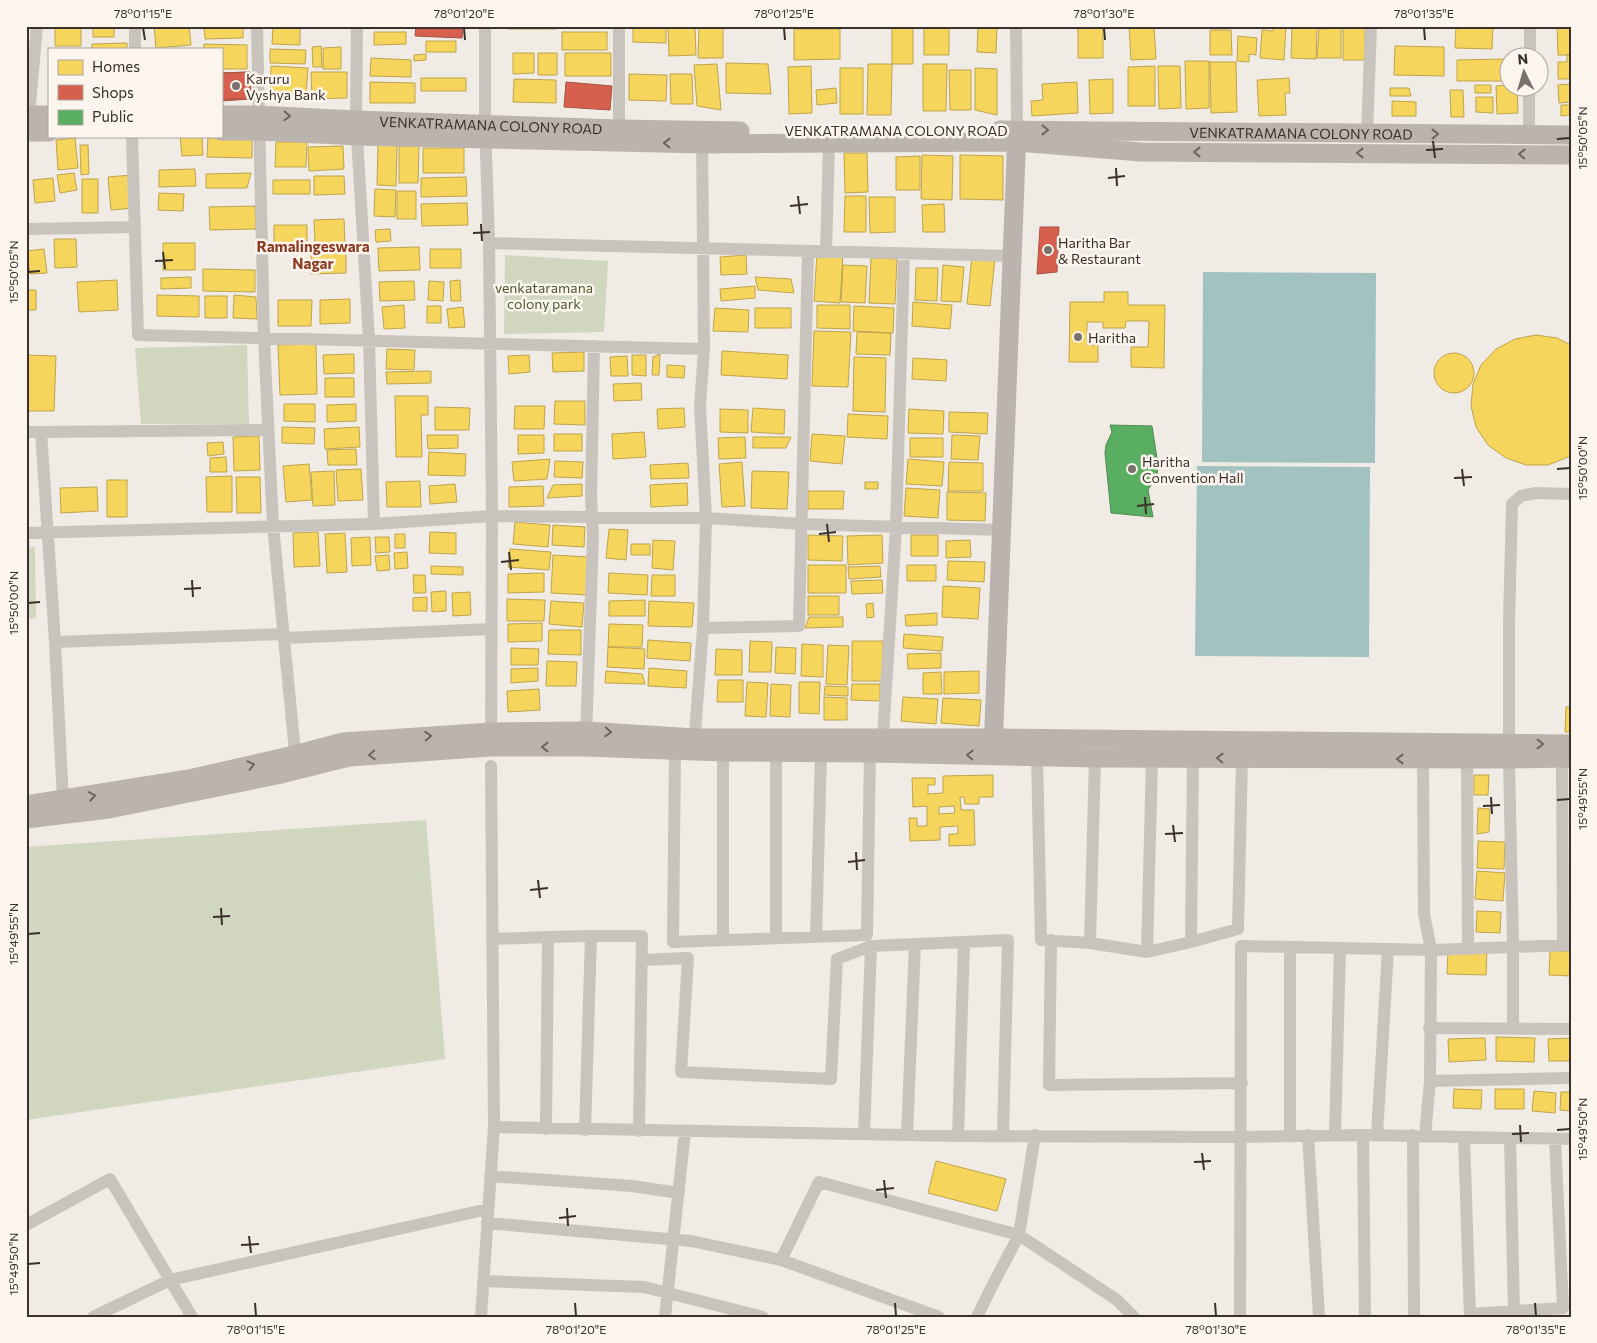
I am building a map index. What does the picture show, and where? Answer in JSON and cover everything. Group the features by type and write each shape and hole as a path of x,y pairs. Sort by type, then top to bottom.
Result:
{"street":[{"path":"27,121 37,26"},
{"path":"135,26 135,48"},
{"path":"257,26 264,338 273,526 296,762"},
{"path":"357,26 357,128 369,340 374,524"},
{"path":"481,1317 494,1127 490,630 492,516 485,26"},
{"path":"619,26 619,129"},
{"path":"993,747 1016,136 1016,26"},
{"path":"1367,134 1371,26"},
{"path":"1530,26 1530,48"},
{"path":"1529,135 1530,98"},
{"path":"27,121 48,115"},
{"name":"VENKATRAMANA COLONY ROAD","path":"222,115 258,123 357,128 485,131 619,129 702,137 1571,135"},
{"path":"27,121 48,132"},
{"path":"222,131 258,123"},
{"path":"485,131 702,137 829,143 1016,136 1141,152 1571,155"},
{"path":"694,744 703,628 706,518 700,406 704,349 702,137"},
{"path":"132,138 138,334 704,349"},
{"path":"826,251 829,143"},
{"path":"26,229 135,227"},
{"path":"489,243 1012,256"},
{"path":"703,628 799,626 808,251"},
{"path":"883,738 896,527 904,253"},
{"path":"586,739 592,585 591,496 594,346"},
{"path":"26,432 268,430"},
{"path":"41,432 63,801"},
{"path":"1513,1028 1509,752 1509,623 1512,504 1521,496 1536,493 1571,494"},
{"path":"26,533 374,524 492,516 706,518 801,524 1002,530"},
{"path":"55,642 490,630"},
{"path":"586,739 675,750 694,744 722,752 883,738 993,747 1037,756 1152,759 1423,759 1467,758 1509,752"},
{"path":"26,819 109,809 180,788 296,762 343,742 404,746 464,742 491,748 586,739 776,746 820,754 993,747 1568,753 1567,945 1431,950 1241,946 1240,1317"},
{"path":"776,746 776,938"},
{"path":"675,750 673,942 867,935 870,753"},
{"path":"722,752 723,940"},
{"path":"816,937 820,754"},
{"path":"1037,756 1040,940 1090,943 1147,952 1238,929 1242,758"},
{"path":"1090,943 1095,758"},
{"path":"1191,942 1193,758"},
{"path":"1467,758 1468,948"},
{"path":"1147,952 1152,759"},
{"path":"1414,1317 1419,1136 1430,1081 1431,950 1424,914 1423,759"},
{"path":"26,805 180,788"},
{"path":"585,1130 591,936"},
{"path":"492,939 642,936 640,1131"},
{"path":"546,1129 548,937"},
{"path":"642,960 688,958 681,1072 831,1079 837,959 871,946 1008,940 1004,1135"},
{"path":"1051,940 1049,1085 1242,1083"},
{"path":"958,1136 964,942"},
{"path":"907,1134 915,944"},
{"path":"864,1134 871,946"},
{"path":"1290,947 1290,1136"},
{"path":"1334,1135 1340,948"},
{"path":"1377,1135 1388,949"},
{"path":"1429,1028 1571,1029"},
{"path":"1430,1081 1571,1078"},
{"path":"494,1127 958,1136 1241,1137 1377,1135 1571,1139"},
{"path":"665,1317 685,1131"},
{"path":"977,1317 1019,1235 1036,1135"},
{"path":"1308,1135 1319,1317"},
{"path":"1363,1135 1365,1317"},
{"path":"1464,1137 1470,1315 1563,1308 1555,1139"},
{"path":"1510,1138 1514,1311"},
{"path":"490,1176 632,1186 678,1193"},
{"path":"26,1225 110,1179 192,1317"},
{"path":"781,1260 819,1182 1019,1235 1117,1300 1134,1317"},
{"path":"93,1317 170,1280 488,1209"},
{"path":"487,1223 691,1242 781,1260 939,1317"},
{"path":"483,1281 644,1287 763,1317"}],"green space":[{"name":"venkataramana colony park","path":"505,255 608,261 604,332 504,334"},
{"path":"247,345 249,424 141,424 135,348"},
{"path":"35,547 36,618 26,619 26,548"},
{"path":"426,820 445,1059 26,1120 26,847"}],"water":[{"path":"1203,272 1376,273 1375,463 1202,462"},
{"path":"1197,466 1370,467 1369,657 1195,656"}],"building: Homes":[{"path":"55,26 81,26 81,46 55,46"},
{"path":"93,26 114,26 114,37 93,37"},
{"path":"154,26 189,26 191,45 156,48"},
{"path":"204,26 243,26 243,38 205,39"},
{"path":"508,26 556,26 556,29 508,29"},
{"path":"633,26 666,26 666,43 633,42"},
{"path":"668,26 695,26 696,55 669,56"},
{"path":"699,26 723,26 723,58 698,58"},
{"path":"924,26 949,26 949,55 924,55"},
{"path":"978,26 997,26 996,53 977,52"},
{"path":"1078,26 1103,26 1103,58 1078,58"},
{"path":"1129,26 1154,26 1156,59 1131,60"},
{"path":"1273,26 1286,26 1284,60 1260,58 1262,30 1273,31"},
{"path":"1292,26 1317,26 1316,59 1291,58"},
{"path":"1456,26 1493,26 1492,49 1455,48"},
{"path":"273,27 300,28 300,45 272,44"},
{"path":"892,27 913,27 913,64 892,64"},
{"path":"1557,27 1571,27 1571,55 1558,55"},
{"path":"1341,28 1341,58 1317,58 1319,29"},
{"path":"1343,28 1365,28 1365,60 1343,60"},
{"path":"794,29 840,29 840,59 794,60"},
{"path":"1210,30 1231,30 1232,55 1210,55"},
{"path":"374,32 406,32 406,44 374,45"},
{"path":"562,32 607,32 607,50 562,50"},
{"path":"1238,36 1257,38 1256,55 1249,54 1249,62 1237,61"},
{"path":"426,41 456,41 456,52 426,52"},
{"path":"127,43 127,48 92,48 92,44"},
{"path":"204,44 247,45 247,69 222,69 222,48 204,48"},
{"path":"321,46 322,67 313,67 312,47"},
{"path":"1395,46 1444,47 1444,76 1394,75"},
{"path":"341,47 341,69 323,69 323,48"},
{"path":"270,49 306,50 305,64 270,63"},
{"path":"513,53 534,53 534,73 513,74"},
{"path":"538,53 557,53 557,75 538,75"},
{"path":"565,53 611,53 611,76 565,76"},
{"path":"426,54 426,60 414,61 414,55"},
{"path":"1567,55 1571,55 1571,79 1558,79 1558,62 1567,62"},
{"path":"371,58 411,60 411,77 370,76"},
{"path":"1500,59 1500,81 1457,81 1457,60"},
{"path":"1185,61 1209,61 1209,108 1186,109"},
{"path":"1210,62 1236,62 1237,112 1211,113"},
{"path":"726,63 768,64 771,94 726,93"},
{"path":"717,64 721,110 697,106 694,65"},
{"path":"868,64 892,64 891,115 867,115"},
{"path":"923,64 947,64 946,111 923,111"},
{"path":"271,66 308,68 306,95 270,93"},
{"path":"811,66 812,113 789,114 788,67"},
{"path":"1155,66 1155,106 1128,106 1128,67"},
{"path":"1158,66 1180,66 1181,108 1159,109"},
{"path":"840,68 863,68 863,114 840,114"},
{"path":"975,68 997,69 997,115 975,110"},
{"path":"949,70 971,70 971,110 950,110"},
{"path":"311,72 347,72 347,98 312,99"},
{"path":"629,74 667,75 666,101 629,100"},
{"path":"670,74 692,74 693,104 671,104"},
{"path":"421,78 466,78 466,91 421,91"},
{"path":"1289,78 1290,93 1285,93 1286,115 1259,116 1257,80"},
{"path":"514,79 556,80 556,103 513,102"},
{"path":"1113,79 1113,113 1090,114 1089,80"},
{"path":"370,82 415,83 415,103 370,103"},
{"path":"1077,82 1078,113 1032,116 1031,101 1043,100 1042,84"},
{"path":"1571,84 1571,102 1559,103 1558,85"},
{"path":"1475,85 1491,85 1491,93 1475,93"},
{"path":"1496,86 1500,86 1500,98 1517,98 1518,113 1497,114"},
{"path":"836,88 837,103 817,105 816,90"},
{"path":"1390,88 1409,88 1411,96 1390,96"},
{"path":"1450,90 1463,90 1464,117 1451,117"},
{"path":"1476,97 1493,97 1493,113 1476,112"},
{"path":"1392,101 1416,102 1416,116 1392,116"},
{"path":"1561,105 1571,105 1571,115 1561,116"},
{"path":"252,137 252,158 207,157 208,138"},
{"path":"75,138 78,168 58,170 56,140"},
{"path":"180,138 202,138 203,155 182,156"},
{"path":"276,142 307,142 306,167 275,167"},
{"path":"80,145 88,145 89,174 81,175"},
{"path":"378,145 397,146 396,186 377,185"},
{"path":"343,146 344,169 309,171 308,147"},
{"path":"399,146 419,146 418,183 399,183"},
{"path":"423,148 464,148 464,173 423,173"},
{"path":"844,153 867,153 868,192 845,193"},
{"path":"922,155 953,156 952,200 921,199"},
{"path":"960,155 1003,156 1003,200 960,199"},
{"path":"920,156 920,190 896,190 896,157"},
{"path":"195,169 196,186 159,187 159,170"},
{"path":"74,173 77,190 60,193 57,175"},
{"path":"251,173 247,188 206,188 206,174"},
{"path":"131,175 134,208 111,210 108,177"},
{"path":"314,176 344,176 345,194 314,195"},
{"path":"466,177 467,196 421,197 421,178"},
{"path":"53,178 55,201 35,203 33,180"},
{"path":"82,179 98,179 98,213 82,213"},
{"path":"273,180 310,180 310,194 273,194"},
{"path":"375,189 396,190 395,217 374,216"},
{"path":"397,191 416,191 416,219 397,219"},
{"path":"159,193 184,194 183,211 158,210"},
{"path":"845,196 866,196 866,232 844,232"},
{"path":"869,197 895,197 895,232 870,233"},
{"path":"467,203 468,225 422,226 421,204"},
{"path":"944,204 945,232 923,232 922,205"},
{"path":"255,206 256,229 210,230 209,207"},
{"path":"344,219 345,243 315,243 314,220"},
{"path":"274,225 307,225 307,247 274,247"},
{"path":"390,229 391,241 376,242 375,230"},
{"path":"54,239 76,239 77,267 55,268"},
{"path":"163,243 195,243 195,270 163,270"},
{"path":"419,247 420,270 379,271 378,248"},
{"path":"44,249 47,273 30,274 27,251"},
{"path":"430,249 461,249 461,268 430,268"},
{"path":"346,251 346,273 311,274 311,252"},
{"path":"817,252 843,253 840,303 814,301"},
{"path":"746,255 747,274 721,275 720,257"},
{"path":"972,256 995,258 990,306 967,304"},
{"path":"871,258 897,259 895,304 869,303"},
{"path":"843,265 867,266 865,303 841,302"},
{"path":"943,265 964,267 961,302 941,301"},
{"path":"916,268 938,268 937,301 915,300"},
{"path":"203,269 255,270 255,292 203,291"},
{"path":"191,277 191,288 161,289 161,278"},
{"path":"755,277 791,279 794,293 758,290"},
{"path":"117,280 118,310 79,312 77,282"},
{"path":"460,280 461,301 451,301 450,281"},
{"path":"414,281 415,300 380,301 379,282"},
{"path":"429,281 444,282 443,301 428,300"},
{"path":"755,286 755,298 721,301 720,289"},
{"path":"26,290 36,290 36,310 26,310"},
{"name":"Haritha","path":"1104,292 1128,292 1128,305 1165,305 1164,368 1131,367 1131,347 1148,347 1149,321 1126,321 1125,328 1103,328 1103,322 1087,322 1087,345 1098,345 1098,362 1069,362 1070,302 1104,302"},
{"path":"157,295 199,296 199,317 157,316"},
{"path":"234,295 256,297 257,319 233,318"},
{"path":"205,296 227,296 227,318 205,318"},
{"path":"350,299 350,323 320,324 320,300"},
{"path":"278,300 312,300 311,326 278,326"},
{"path":"913,302 952,305 950,329 912,326"},
{"path":"404,305 405,328 384,329 382,307"},
{"path":"817,305 850,305 850,329 817,328"},
{"path":"427,306 441,306 441,323 427,323"},
{"path":"854,306 894,308 893,333 853,331"},
{"path":"463,307 465,327 449,328 447,309"},
{"path":"715,308 749,310 748,332 713,331"},
{"path":"755,308 791,308 791,328 755,328"},
{"path":"814,331 851,332 848,387 812,386"},
{"path":"857,332 891,333 890,355 856,354"},
{"path":"1536,335 1557,338 1571,345 1571,456 1548,465 1526,465 1506,458 1488,445 1476,427 1471,406 1473,384 1481,365 1496,349 1515,339"},
{"path":"316,344 317,394 280,395 278,345"},
{"path":"387,349 415,350 414,370 386,369"},
{"path":"722,351 788,355 787,379 721,375"},
{"path":"584,352 584,371 553,372 552,353"},
{"path":"1454,353 1468,359 1474,373 1468,387 1454,393 1440,387 1434,373 1440,359"},
{"path":"354,354 354,373 324,374 323,355"},
{"path":"660,354 659,375 652,375 653,357"},
{"path":"26,355 56,356 54,411 26,411"},
{"path":"529,355 530,372 509,374 508,356"},
{"path":"632,355 646,355 646,376 632,375"},
{"path":"627,356 628,376 611,376 610,357"},
{"path":"854,357 886,358 885,412 853,411"},
{"path":"913,358 947,360 946,381 912,379"},
{"path":"667,365 685,366 684,378 667,377"},
{"path":"431,371 431,383 387,384 386,372"},
{"path":"325,378 354,378 354,397 325,397"},
{"path":"641,383 642,400 614,401 613,384"},
{"path":"395,396 428,396 428,415 421,415 422,457 396,457"},
{"path":"555,401 585,401 585,425 554,424"},
{"path":"284,404 315,404 315,422 284,421"},
{"path":"356,404 356,421 327,422 327,405"},
{"path":"515,406 545,406 544,429 514,429"},
{"path":"435,407 470,408 469,430 435,430"},
{"path":"684,408 685,427 658,429 657,409"},
{"path":"753,408 785,410 784,434 751,432"},
{"path":"720,409 748,410 748,433 720,432"},
{"path":"909,409 944,411 943,434 908,433"},
{"path":"949,412 988,413 987,434 949,432"},
{"path":"848,414 888,416 887,439 847,437"},
{"path":"282,427 315,428 314,444 282,443"},
{"path":"359,427 360,447 325,449 324,429"},
{"path":"644,432 646,457 613,459 612,434"},
{"path":"554,434 582,434 582,451 554,451"},
{"path":"812,434 845,436 842,464 810,461"},
{"path":"427,435 458,435 458,448 428,449"},
{"path":"518,435 544,435 544,453 518,454"},
{"path":"952,435 980,436 978,460 951,459"},
{"path":"259,436 260,470 234,471 233,437"},
{"path":"745,437 746,458 719,459 718,438"},
{"path":"753,437 791,437 786,448 753,448"},
{"path":"910,438 943,438 943,457 910,457"},
{"path":"223,442 224,454 208,456 207,443"},
{"path":"356,449 357,465 328,465 327,450"},
{"path":"429,452 466,454 465,476 428,475"},
{"path":"226,457 227,472 210,472 210,458"},
{"path":"550,459 547,479 514,481 512,462"},
{"path":"908,459 944,462 942,486 906,484"},
{"path":"555,461 583,462 582,478 554,477"},
{"path":"742,462 745,506 722,507 719,464"},
{"path":"949,462 983,463 983,491 948,491"},
{"path":"688,463 689,478 651,479 650,465"},
{"path":"309,464 312,500 286,502 283,466"},
{"path":"361,469 363,500 338,501 336,470"},
{"path":"334,471 335,505 313,506 311,472"},
{"path":"752,471 789,472 787,509 751,508"},
{"path":"232,476 232,512 207,512 206,477"},
{"path":"236,477 260,477 261,513 237,513"},
{"path":"107,480 127,480 127,517 107,517"},
{"path":"420,481 421,507 387,507 386,482"},
{"path":"865,482 878,482 878,489 865,489"},
{"path":"687,483 688,505 651,507 650,485"},
{"path":"455,484 457,502 430,504 429,486"},
{"path":"582,484 582,496 547,498 553,485"},
{"path":"543,486 544,506 509,507 509,487"},
{"path":"97,487 98,511 61,513 60,488"},
{"path":"906,488 940,490 938,518 904,516"},
{"path":"808,491 844,491 843,509 808,509"},
{"path":"947,492 986,493 985,521 947,520"},
{"path":"515,522 550,525 548,547 513,544"},
{"path":"553,525 585,527 584,547 552,545"},
{"path":"609,529 628,530 626,560 606,558"},
{"path":"318,532 320,566 294,567 293,533"},
{"path":"430,532 456,533 456,554 429,553"},
{"path":"345,533 347,572 327,573 325,534"},
{"path":"395,534 405,534 405,548 395,548"},
{"path":"808,535 843,536 842,561 808,560"},
{"path":"882,535 883,563 848,565 847,536"},
{"path":"911,535 938,535 938,556 911,556"},
{"path":"370,537 371,565 352,566 351,538"},
{"path":"375,537 389,537 390,552 376,553"},
{"path":"653,540 675,541 673,570 652,568"},
{"path":"970,540 971,557 946,558 946,541"},
{"path":"631,544 650,544 650,555 631,555"},
{"path":"510,549 551,552 549,570 508,567"},
{"path":"407,552 408,568 395,569 394,553"},
{"path":"389,555 390,570 377,571 375,556"},
{"path":"553,555 588,557 586,595 551,593"},
{"path":"948,561 985,562 984,582 947,580"},
{"path":"808,565 846,565 846,593 808,593"},
{"path":"907,565 936,565 936,581 907,581"},
{"path":"431,566 463,567 463,575 431,574"},
{"path":"880,566 881,577 849,579 848,567"},
{"path":"544,573 544,592 508,593 508,574"},
{"path":"609,573 648,575 647,595 608,593"},
{"path":"413,575 425,575 426,593 414,593"},
{"path":"652,575 675,575 675,596 651,596"},
{"path":"882,580 883,593 852,594 851,581"},
{"path":"943,586 980,588 978,619 942,617"},
{"path":"446,591 446,611 432,612 431,592"},
{"path":"470,592 471,615 453,616 452,593"},
{"path":"808,596 839,596 839,615 808,615"},
{"path":"427,597 427,611 413,611 413,598"},
{"path":"507,599 545,600 544,621 507,621"},
{"path":"645,600 645,616 609,616 609,601"},
{"path":"551,601 584,603 582,627 549,624"},
{"path":"649,601 694,603 692,627 648,626"},
{"path":"873,603 874,617 867,618 866,604"},
{"path":"937,613 937,625 906,626 905,615"},
{"path":"809,617 843,617 843,627 805,628"},
{"path":"542,623 542,641 508,642 508,624"},
{"path":"609,624 643,625 642,647 608,647"},
{"path":"549,630 581,630 581,655 548,654"},
{"path":"904,634 943,637 942,651 903,648"},
{"path":"648,640 691,643 690,661 647,658"},
{"path":"750,641 772,642 771,672 749,672"},
{"path":"852,641 883,641 882,681 852,681"},
{"path":"802,644 823,645 823,677 801,676"},
{"path":"828,645 849,646 847,685 826,684"},
{"path":"608,647 645,649 644,669 607,667"},
{"path":"776,647 796,648 795,674 775,673"},
{"path":"511,648 539,649 538,665 511,665"},
{"path":"716,649 742,650 742,675 715,675"},
{"path":"941,653 941,668 908,669 907,654"},
{"path":"547,661 577,662 576,686 546,686"},
{"path":"538,668 538,681 511,683 511,669"},
{"path":"649,668 687,671 686,688 648,686"},
{"path":"606,671 642,674 645,684 605,683"},
{"path":"979,671 979,693 944,694 944,672"},
{"path":"941,672 942,694 923,694 923,673"},
{"path":"718,680 743,680 743,702 717,702"},
{"path":"747,682 768,683 766,717 745,716"},
{"path":"799,682 820,682 819,714 799,713"},
{"path":"771,684 791,685 790,717 770,716"},
{"path":"852,684 880,684 880,701 851,700"},
{"path":"825,686 848,687 848,696 824,695"},
{"path":"539,689 540,710 508,712 507,691"},
{"path":"824,697 847,698 847,720 824,720"},
{"path":"903,697 938,699 936,724 901,721"},
{"path":"943,698 981,700 979,726 941,723"},
{"path":"1566,707 1571,707 1571,732 1565,732"},
{"path":"993,775 993,797 979,797 979,804 965,804 964,797 960,797 961,810 974,810 975,845 949,846 949,834 958,834 958,826 940,827 940,840 910,841 909,818 917,818 917,826 927,826 927,806 913,807 912,778 935,778 935,785 928,785 928,794 943,793 943,776","holes":["954,806 955,813 939,814 939,807"]},
{"path":"1474,775 1489,775 1488,795 1474,795"},
{"path":"1478,808 1490,809 1489,832 1477,834"},
{"path":"1478,841 1505,842 1504,869 1477,868"},
{"path":"1477,871 1505,873 1503,901 1475,899"},
{"path":"1477,911 1501,912 1500,933 1476,932"},
{"path":"1448,950 1487,951 1486,975 1447,974"},
{"path":"1550,951 1571,951 1571,976 1549,975"},
{"path":"1496,1037 1535,1038 1534,1062 1496,1061"},
{"path":"1485,1038 1486,1060 1449,1062 1448,1039"},
{"path":"1571,1038 1571,1061 1549,1061 1548,1039"},
{"path":"1454,1089 1482,1090 1481,1109 1453,1108"},
{"path":"1495,1089 1524,1089 1524,1109 1495,1109"},
{"path":"1534,1091 1556,1093 1555,1113 1532,1111"},
{"path":"1561,1092 1571,1092 1571,1111 1560,1110"},
{"path":"936,1161 1006,1179 997,1211 928,1193"}],"building: Shops":[{"path":"416,26 463,26 462,38 415,36"},
{"name":"Karuru Vyshya Bank","path":"250,72 251,99 222,99 222,73"},
{"name":"Karuru Vyshya Bank","path":"250,72 251,99 222,101 222,73"},
{"path":"566,82 612,86 610,110 564,107"},
{"name":"Haritha Bar & Restaurant","path":"1040,227 1059,227 1057,272 1037,274"}],"building: Public":[{"name":"Haritha Convention Hall","path":"1110,425 1152,426 1158,465 1157,475 1148,490 1153,517 1111,513 1105,453 1106,445 1112,432"}],"place":[{"name":"Karuru Vyshya Bank","path":"236,86"},
{"name":"Haritha Bar & Restaurant","path":"1048,250"},
{"name":"Haritha","path":"1078,337"},
{"name":"Haritha Convention Hall","path":"1132,469"}],"district":[{"name":"Ramalingeswara Nagar","path":"313,254"}]}
